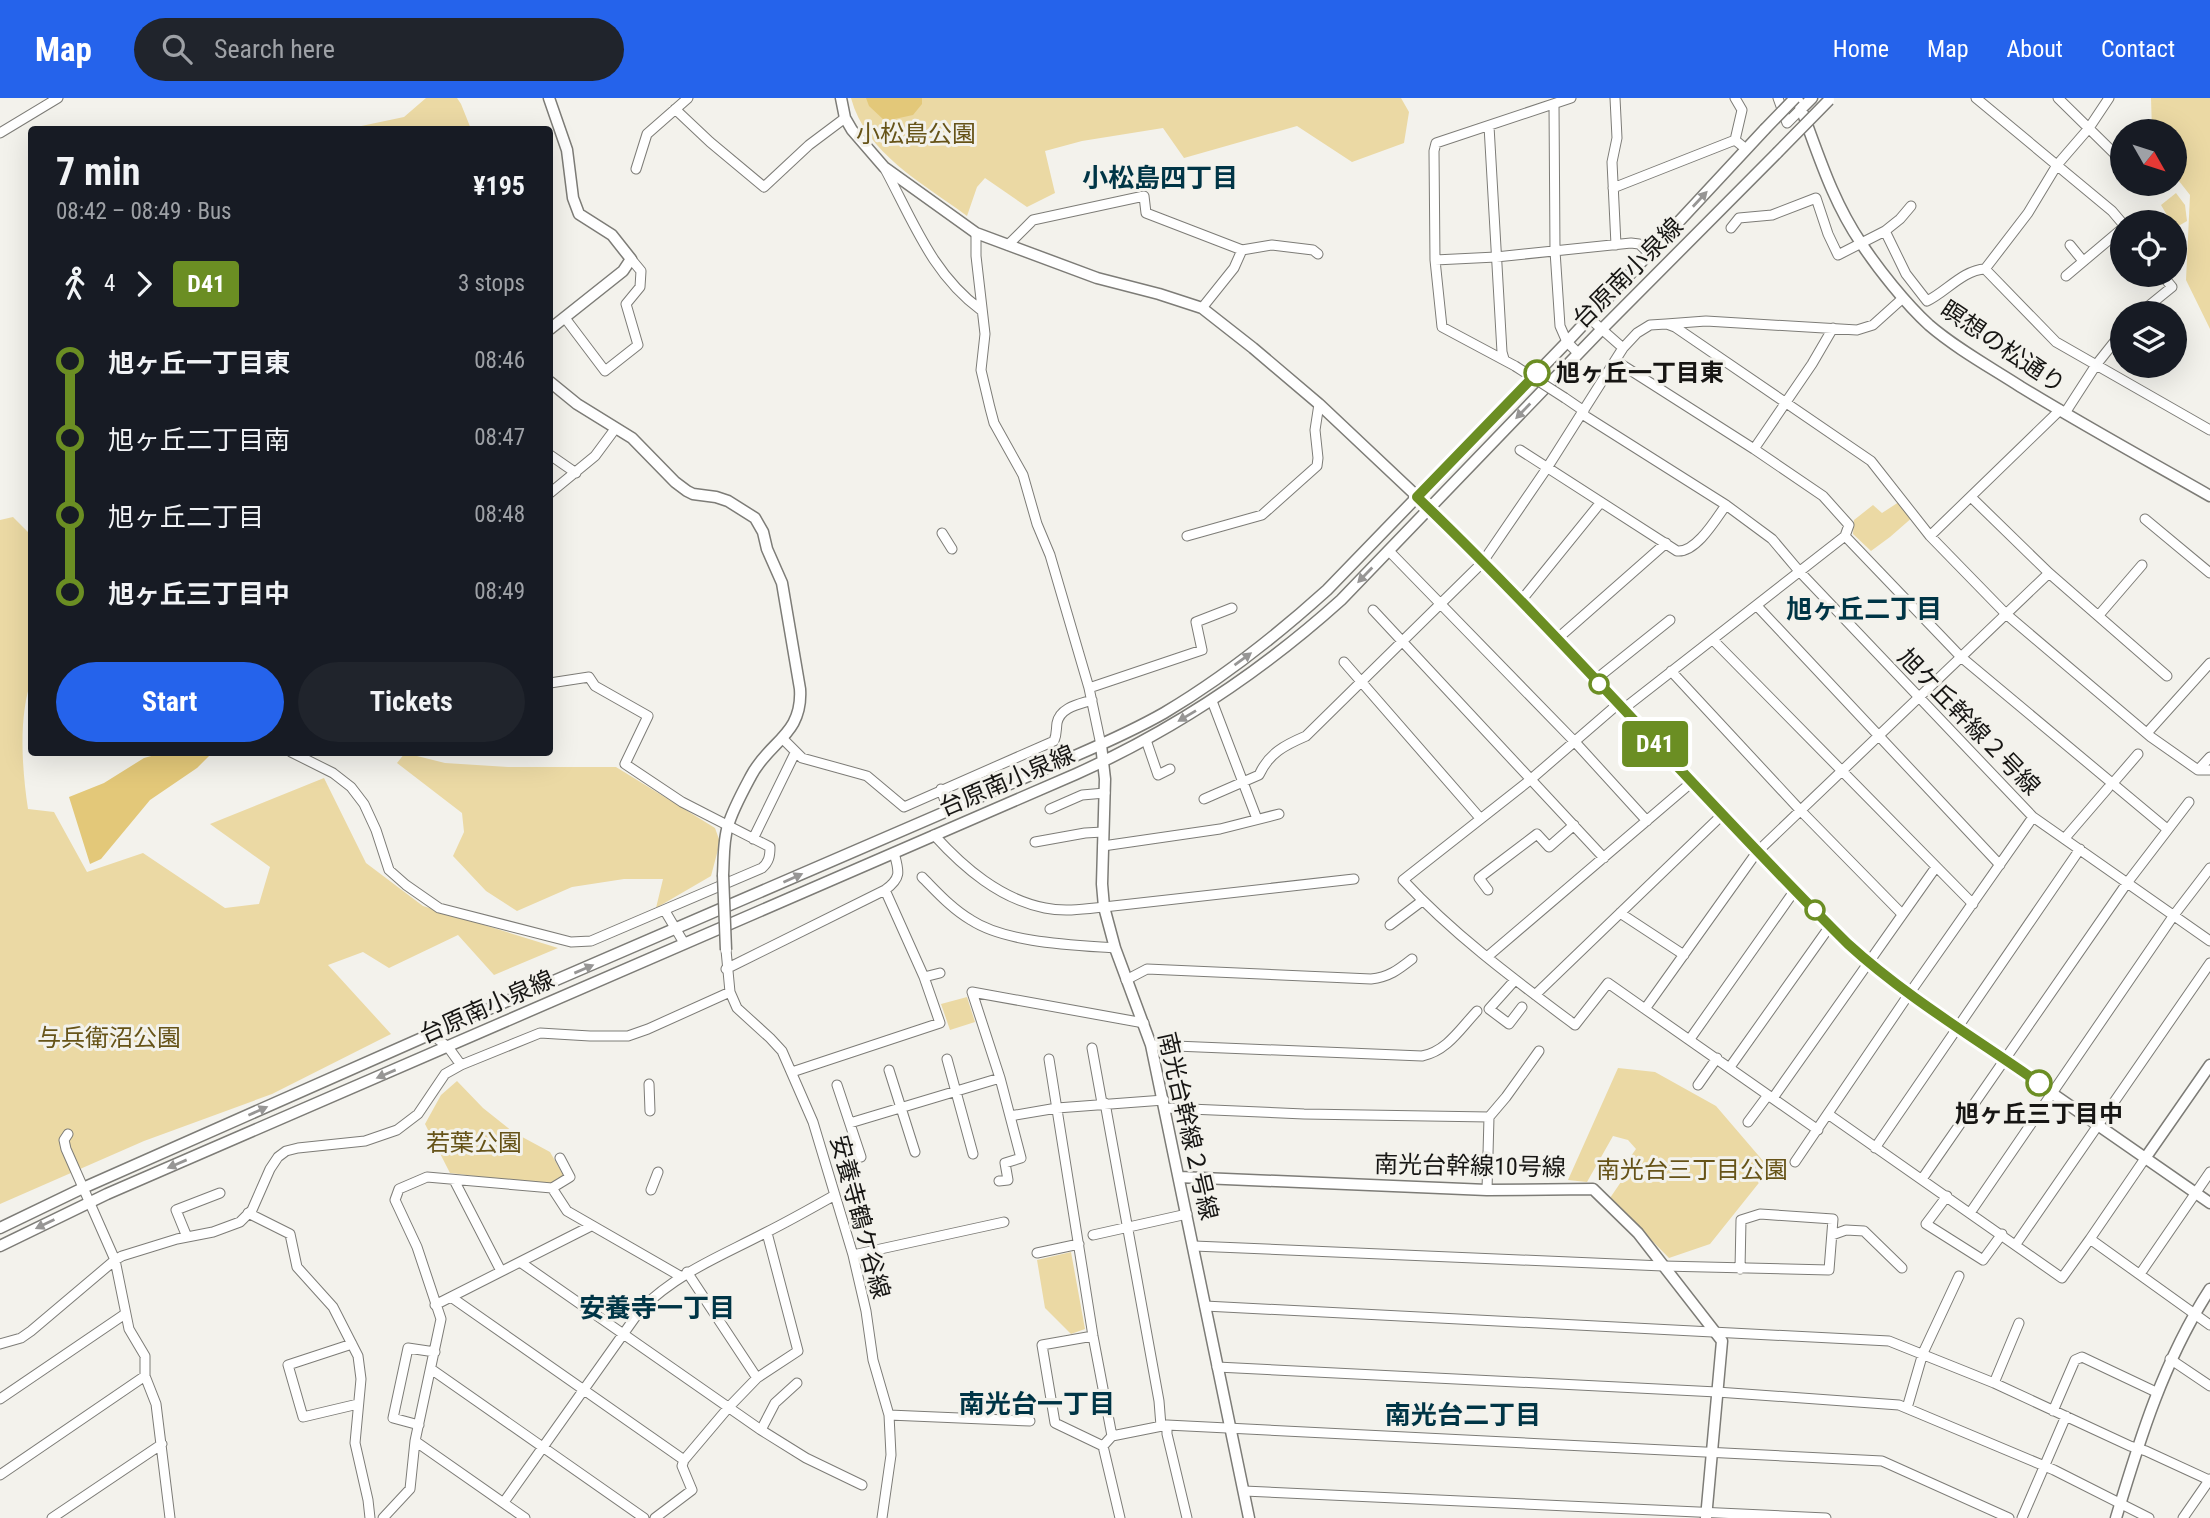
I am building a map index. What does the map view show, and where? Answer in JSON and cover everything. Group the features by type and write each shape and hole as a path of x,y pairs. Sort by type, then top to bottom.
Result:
{"street":[{"path":"0,133 58,98"},
{"path":"549,98 567,150 573,198 579,214 612,235 641,271 640,287 626,304 638,345 606,371 565,318"},
{"path":"636,169 647,134 688,98"},
{"path":"841,98 845,118 859,141 884,167 976,233 1097,278 1202,308 1253,348 1319,404 1430,509 1557,639 1722,816 1868,962 2210,1203"},
{"path":"1571,98 1436,143 1436,260 1639,244 1650,254"},
{"path":"1615,98 1617,138 1612,162 1616,245"},
{"path":"1735,98 1742,110 1735,140"},
{"path":"1778,98 1787,122 1798,102"},
{"name":"台原南小泉線","path":"83,1188 431,1034 1101,745 1194,694 1286,626 1326,590 1567,342 1765,129 1798,102 1812,98"},
{"path":"1976,98 2111,210"},
{"path":"2058,98 2110,149"},
{"path":"1885,231 1906,274 1927,301 1960,279 1984,270 2028,213 2057,165 2089,128 2109,98"},
{"name":"台原南小泉線","path":"0,1246 90,1202 1103,762 1212,701 1297,639 1341,600 1578,353 1830,99"},
{"name":"瞑想の松通り","path":"1798,102 1827,181 1862,244 1903,298 1927,323 1955,345 2062,412 2210,496"},
{"path":"1554,104 1555,251 1560,326 1567,342 1578,353"},
{"path":"675,109 764,187 809,145 845,118"},
{"path":"1489,126 1504,359"},
{"path":"1613,188 1735,140"},
{"path":"1735,140 1746,149"},
{"path":"884,167 940,270 981,310"},
{"path":"1008,245 1033,220 1144,196 1146,213 1242,250 1272,245 1313,250 1318,254"},
{"path":"1731,228 1739,218 1772,215 1816,198 1838,256 1885,231 1911,206"},
{"path":"976,233 985,334 981,370 994,423 1023,475 1037,524 1050,555 1089,688 1101,745"},
{"path":"2066,276 2110,237"},
{"path":"2070,244 2083,261"},
{"path":"1202,308 1234,268 1242,250"},
{"path":"553,327 623,271 631,259"},
{"name":"旭ケ丘幹線２号線","path":"1436,260 1442,327 1495,358 1504,359 1515,366 1726,505 1772,539 1799,571 2033,817 2210,941"},
{"path":"1984,270 2056,342 2210,430"},
{"path":"2155,301 2172,287"},
{"path":"1204,799 1259,775 1263,765 1276,751 1306,736 1482,563 1547,468 1623,348 1637,333 1650,325 1706,321 1857,330 1873,325 1903,298"},
{"path":"1589,318 1623,348"},
{"path":"1666,324 1675,327 1871,461 1930,536 2006,614 2147,733 2198,770 2210,769"},
{"path":"1754,449 1833,328"},
{"path":"1930,536 2062,412 2110,347"},
{"path":"1616,361 1823,496 1849,525 1845,536 1713,640 1575,742 1403,880 1422,901 1487,957 1575,1025 1608,983 1818,1130"},
{"path":"553,385 576,404 632,439 687,491 716,497 744,510 759,524 782,583 801,703 795,722 762,757 727,827 723,875 726,950"},
{"path":"1186,536 1262,515 1317,466 1315,430 1319,404"},
{"path":"553,491 595,456 615,429"},
{"path":"1520,450 1677,551 1685,551 1699,540 1726,505"},
{"path":"553,457 576,473"},
{"path":"1972,498 2049,573 2167,676"},
{"path":"1520,602 1601,502"},
{"path":"2145,519 2210,573"},
{"path":"942,533 952,548"},
{"path":"1845,536 1961,657 2167,830"},
{"path":"1557,639 1666,543"},
{"path":"1389,551 1575,742 1647,821"},
{"path":"2099,615 2142,565"},
{"path":"1645,1009 1757,852 2049,573"},
{"path":"1757,606 2000,865"},
{"path":"1089,688 1202,650 1196,622 1232,608"},
{"path":"1373,610 1604,858"},
{"path":"1595,680 1670,620"},
{"path":"1286,626 1297,639"},
{"path":"1713,640 1841,773 1973,904"},
{"path":"1344,662 1480,818"},
{"path":"2147,733 2210,663"},
{"path":"1671,671 1801,811 1902,914"},
{"path":"299,756 333,773 351,787 364,804 376,830 389,870 439,908 571,942 591,941 762,868 768,861 771,847 682,802 625,764 648,716 595,686 589,677 553,683"},
{"path":"782,738 795,753 813,762 867,776 904,807 1054,741 1059,717 1063,712 1092,700"},
{"path":"1212,701 1257,819"},
{"path":"1146,740 1158,775 1170,769"},
{"name":"南光台幹線２号線","path":"1101,745 1105,793 1102,884 1104,907 1115,948 1151,1045 1249,1518"},
{"path":"753,839 795,753"},
{"path":"2064,838 2138,754"},
{"path":"2198,770 2210,757"},
{"path":"1487,957 1692,782"},
{"path":"941,789 948,810"},
{"path":"1050,809 1082,795 1105,793"},
{"path":"1922,1179 2127,883 2189,802"},
{"path":"1103,846 1220,829 1279,814"},
{"path":"1535,995 1722,816"},
{"path":"1795,1162 1909,993 2033,817"},
{"path":"1488,890 1479,878 1537,834 1549,847 1574,825"},
{"path":"1035,842 1085,832 1103,832"},
{"path":"934,835 984,882 1016,899 1045,908 1067,910 1104,907 1354,879"},
{"path":"1875,1148 2080,849"},
{"path":"726,969 894,884 898,876 894,853"},
{"path":"1748,1122 1770,1097 1936,867"},
{"path":"1970,1213 2174,915 2210,868"},
{"path":"922,877 957,911 989,930 1066,944 1115,948"},
{"path":"792,1072 940,1023 925,977 885,890"},
{"path":"1690,1039 1795,890"},
{"path":"1390,925 1422,901"},
{"path":"665,911 684,943"},
{"path":"1620,913 1684,955"},
{"path":"1730,1067 1830,926"},
{"name":"安養寺鶴ケ谷線","path":"726,950 730,992 737,1008 782,1051 813,1122 853,1255 866,1311 873,1360 889,1415 891,1455 882,1518"},
{"path":"1126,980 1147,969 1371,979 1386,977 1412,959"},
{"path":"2016,1244 2210,963"},
{"path":"925,977 940,973"},
{"path":"1515,980 1489,1009 1509,1024 1522,1007"},
{"path":"0,1344 21,1338 32,1331 115,1260 187,1237 228,1228 240,1222 264,1186 270,1169 285,1152 298,1148 365,1141 397,1130 418,1114 445,1073 461,1065 540,1033 628,1036 648,1030 730,992"},
{"path":"999,1181 1008,1180 1005,1163 1021,1158 1000,1078 972,992 1143,1023"},
{"path":"1151,1045 1422,1056 1444,1048 1477,1011"},
{"path":"431,1034 448,1046 461,1065"},
{"path":"1092,1048 1164,1426 1187,1518"},
{"path":"1487,1190 1489,1116 1539,1051"},
{"path":"1698,1085 1717,1058"},
{"path":"947,1059 973,1154"},
{"path":"1049,1059 1093,1336 1112,1436"},
{"path":"1828,1114 2062,1278 2210,1065"},
{"path":"889,1070 915,1152"},
{"path":"850,1123 1000,1078"},
{"path":"649,1084 650,1111"},
{"path":"837,1085 861,1157"},
{"path":"1010,1116 1103,1103 1165,1104 1304,1114 1489,1116"},
{"path":"68,1134 64,1140 66,1149 115,1260 129,1329 145,1356 145,1376 156,1404 162,1444 168,1517"},
{"path":"383,1518 410,1489 415,1441 441,1319 417,1247 395,1200 399,1189 427,1177 552,1188 570,1177 560,1158"},
{"path":"652,1190 658,1172"},
{"path":"2140,1274 2210,1172"},
{"name":"南光台幹線10号線","path":"1179,1177 1487,1190 1593,1189 1638,1233 1722,1341 1707,1515"},
{"path":"454,1180 501,1271"},
{"path":"0,1228 83,1188"},
{"path":"552,1188 567,1211 684,1274 757,1378"},
{"path":"187,1237 176,1210 220,1193"},
{"path":"504,1502 641,1309 661,1290 684,1274 767,1233 835,1195"},
{"path":"1947,1196 1926,1224 1983,1260 2002,1234"},
{"path":"248,1213 290,1234 297,1267 333,1307 358,1356 355,1443 370,1518"},
{"path":"1093,1234 1187,1214"},
{"path":"1194,1246 1740,1269 1829,1270 1833,1219 1760,1214 1741,1220 1740,1269"},
{"path":"853,1255 1004,1222"},
{"path":"435,1305 591,1226"},
{"path":"1832,1235 1846,1230 1864,1231 1902,1268"},
{"path":"654,1518 692,1490 682,1465 684,1460 728,1408 757,1378 798,1351 767,1233"},
{"path":"2090,1239 2210,1325"},
{"path":"1037,1253 1079,1244"},
{"path":"520,1262 761,1430 806,1458 862,1485"},
{"path":"1907,1408 1923,1353 1959,1276"},
{"path":"2116,1518 2136,1449 2170,1359 2193,1314 2210,1289"},
{"path":"451,1297 684,1460"},
{"path":"1205,1306 1889,1341 1994,1383 2136,1449 2210,1479 2183,1518"},
{"path":"0,1399 125,1314"},
{"path":"1994,1383 2019,1323"},
{"path":"1093,1336 1042,1345 1055,1423 1103,1446"},
{"path":"352,1344 288,1365 303,1417 358,1405"},
{"path":"419,1424 393,1418 408,1349 435,1352"},
{"path":"2053,1411 2075,1360 2082,1357 2157,1392"},
{"path":"2170,1359 2210,1386"},
{"path":"1217,1367 1717,1392 1899,1405 2044,1466 2149,1518"},
{"path":"431,1369 644,1518"},
{"path":"0,1475 145,1376"},
{"path":"761,1430 775,1403 797,1382"},
{"path":"889,1415 1030,1421"},
{"path":"2022,1518 2066,1416"},
{"path":"1103,1446 1112,1436 1164,1426 1882,1461 2009,1518"},
{"path":"415,1441 525,1518"},
{"path":"52,1518 162,1444"},
{"path":"1103,1446 1120,1518"},
{"path":"1244,1491 1707,1515 1826,1518"}],"green space":[{"path":"426,98 457,98 470,126 361,126 404,117"},
{"name":"小松島公園","path":"851,98 1401,98 1409,112 1404,143 1352,162 1297,126 1184,158 1163,128 1082,141 1045,151 1055,193 1027,207 985,178 977,187 967,216 898,166 883,151 858,118"},
{"path":"2151,98 2210,98 2210,329 2187,282 2190,195 2188,119 2152,119"},
{"path":"2172,196 2178,196 2186,210 2164,210 2161,205"},
{"path":"1902,500 1914,516 1871,551 1853,534 1854,520 1873,505 1882,513"},
{"name":"与兵衛沼公園","path":"13,517 28,532 28,693 22,743 28,809 54,812 87,872 143,853 225,908 259,904 270,867 210,824 324,778 366,863 423,906 558,948 494,975 458,935 389,968 363,952 328,965 391,1034 272,1094 144,1141 0,1204 0,520"},
{"path":"403,756 417,756 445,763 508,767 616,767 715,828 720,842 711,876 656,908 663,879 624,879 572,887 517,911 486,891 453,856 464,832 462,813 397,763"},
{"path":"967,997 975,1022 950,1030 941,1004"},
{"name":"南光台三丁目公園","path":"1618,1068 1655,1072 1716,1106 1770,1169 1710,1244 1669,1258 1610,1198 1625,1176 1621,1170 1636,1149 1628,1140 1613,1136 1587,1182 1568,1180"},
{"name":"若葉公園","path":"457,1081 483,1108 513,1132 550,1152 564,1176 549,1185 450,1173 425,1124 441,1095"},
{"path":"1071,1252 1085,1329 1071,1334 1045,1308 1037,1260"}],"shaded area":[{"path":"866,98 922,98 922,104 913,115 885,121 869,106"},
{"path":"209,756 197,768 150,800 101,859 90,864 69,797 104,783 144,758"}],"bus line":[{"name":"D41","path":"1537,373 1417,497 1557,639 1722,816 1848,944 1909,993 2039,1083"}],"place":[{"name":"旭ヶ丘一丁目東","path":"1537,373"},
{"name":"旭ヶ丘三丁目中","path":"2039,1083"}],"district":[{"name":"小松島四丁目","path":"1160,178"},
{"name":"旭ヶ丘二丁目","path":"1864,609"},
{"name":"安養寺一丁目","path":"657,1308"},
{"name":"南光台一丁目","path":"1037,1404"},
{"name":"南光台二丁目","path":"1463,1415"}]}
